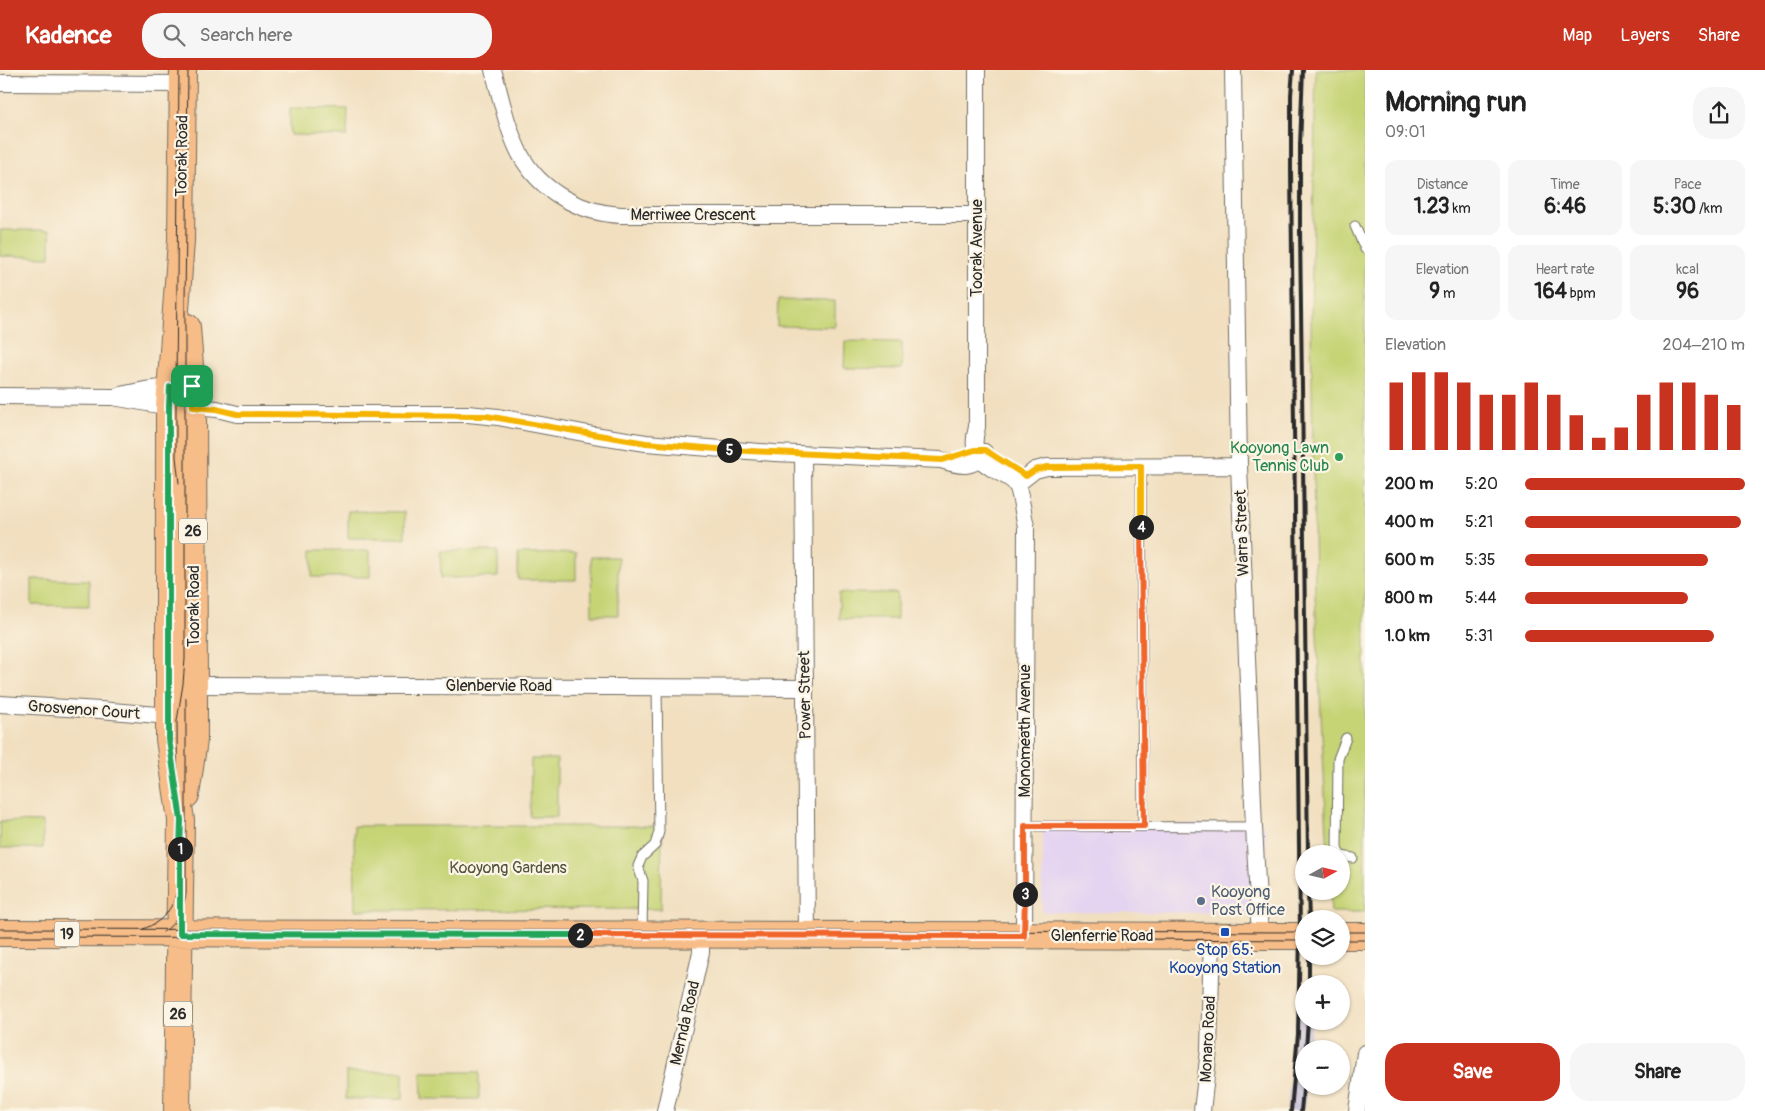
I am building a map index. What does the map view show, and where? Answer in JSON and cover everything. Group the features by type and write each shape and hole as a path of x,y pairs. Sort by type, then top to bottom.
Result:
{"main road":[{"name":"Toorak Road","path":"177,1111 181,820 194,740 181,241 183,77"},
{"name":"Toorak Road","path":"181,820 169,739 169,716 185,402"},
{"name":"Glenferrie Road","path":"0,933 1295,936"},
{"path":"1350,936 1365,936"}],"street":[{"name":"Merriwee Crescent","path":"494,70 512,133 520,153 531,171 558,195 588,210 620,215 977,215"},
{"name":"Toorak Avenue","path":"976,70 977,427 973,442 980,453"},
{"name":"Warra Street","path":"1234,70 1239,466 1260,936"},
{"path":"0,83 183,77"},
{"path":"0,396 113,397 185,402 237,414 486,416 646,443 803,454 942,460 955,465 966,465 980,453 990,468 1010,478 1021,480 1035,470 1047,467 1239,466"},
{"name":"Power Street","path":"803,454 807,935"},
{"name":"Monomeath Avenue","path":"1021,480 1021,510 1026,526 1024,936"},
{"name":"Glenbervie Road","path":"194,685 805,688"},
{"name":"Grosvenor Court","path":"0,704 169,716"},
{"name":"Mernda Road","path":"665,1111 701,952 701,935"},
{"name":"Monaro Road","path":"1202,1111 1209,1050 1212,936"},
{"path":"1357,1111 1365,1053"}],"lane":[{"path":"1355,226 1365,249"},
{"path":"1141,466 1144,826"},
{"path":"642,935 643,881 638,866 642,857 655,845 658,832 657,687"},
{"path":"1337,845 1338,759 1343,751 1346,738"},
{"path":"1025,826 1254,827"}],"shaded area":[{"path":"1043,822 1265,826 1267,913 1042,912"},
{"path":"1295,1019 1295,1030 1311,1030 1310,1040 1295,1040 1295,1095 1306,1095 1304,1111 1287,1111"}],"green space":[{"name":"Kooyong Lawn Tennis Club","path":"1316,70 1365,70 1365,912 1331,910 1330,900 1350,900 1350,845 1328,845 1315,594 1311,321"},
{"path":"290,108 348,109 347,136 290,135"},
{"path":"0,230 50,230 50,257 0,256"},
{"path":"778,300 835,301 835,327 777,326"},
{"path":"845,341 902,342 902,369 844,368"},
{"path":"348,511 405,512 405,538 348,538"},
{"path":"312,550 370,550 370,577 312,577"},
{"path":"440,551 498,551 498,577 441,578"},
{"path":"576,553 576,580 518,580 518,554"},
{"path":"591,557 618,557 618,615 592,615"},
{"path":"32,579 89,580 89,606 32,605"},
{"path":"839,593 897,593 897,619 839,619"},
{"path":"531,759 557,759 557,817 530,817"},
{"path":"0,821 43,822 43,848 0,848"},
{"name":"Kooyong Gardens","path":"354,826 662,826 661,909 355,910"},
{"path":"346,1072 403,1072 403,1099 346,1099"},
{"path":"421,1072 479,1072 479,1099 422,1099"}],"tram line":[{"path":"179,70 176,457 179,483"},
{"path":"143,929 157,922 167,912 174,900 178,885 177,721 185,659 185,302 188,70"},
{"path":"163,932 179,916 186,894 186,698"},
{"path":"0,929 1295,932"},
{"path":"1350,932 1365,932"},
{"path":"0,937 936,939"},
{"path":"1126,939 1295,940"},
{"path":"1350,940 1365,940"}],"railway":[{"path":"1291,1111 1298,1034 1300,932 1291,172 1291,95 1293,70"},
{"path":"1303,70 1300,145 1300,231 1308,845"},
{"path":"1308,900 1309,910"},
{"path":"1309,965 1309,975"},
{"path":"1307,1030 1307,1040"},
{"path":"1301,1111 1303,1095"}],"place":[{"name":"Kooyong Lawn Tennis Club","path":"1339,457"},
{"name":"Kooyong Post Office","path":"1201,901"},
{"name":"Stop 65: Kooyong Station","path":"1225,932"}],"route":[{"path":"192,386 193,407 216,409 237,414 468,414 498,417 646,443 774,453 942,460 975,450 985,450 1026,476 1041,467 1141,466 1144,826 1025,826 1024,936 180,934 181,820 169,739 169,406 170,387 192,386"}]}
